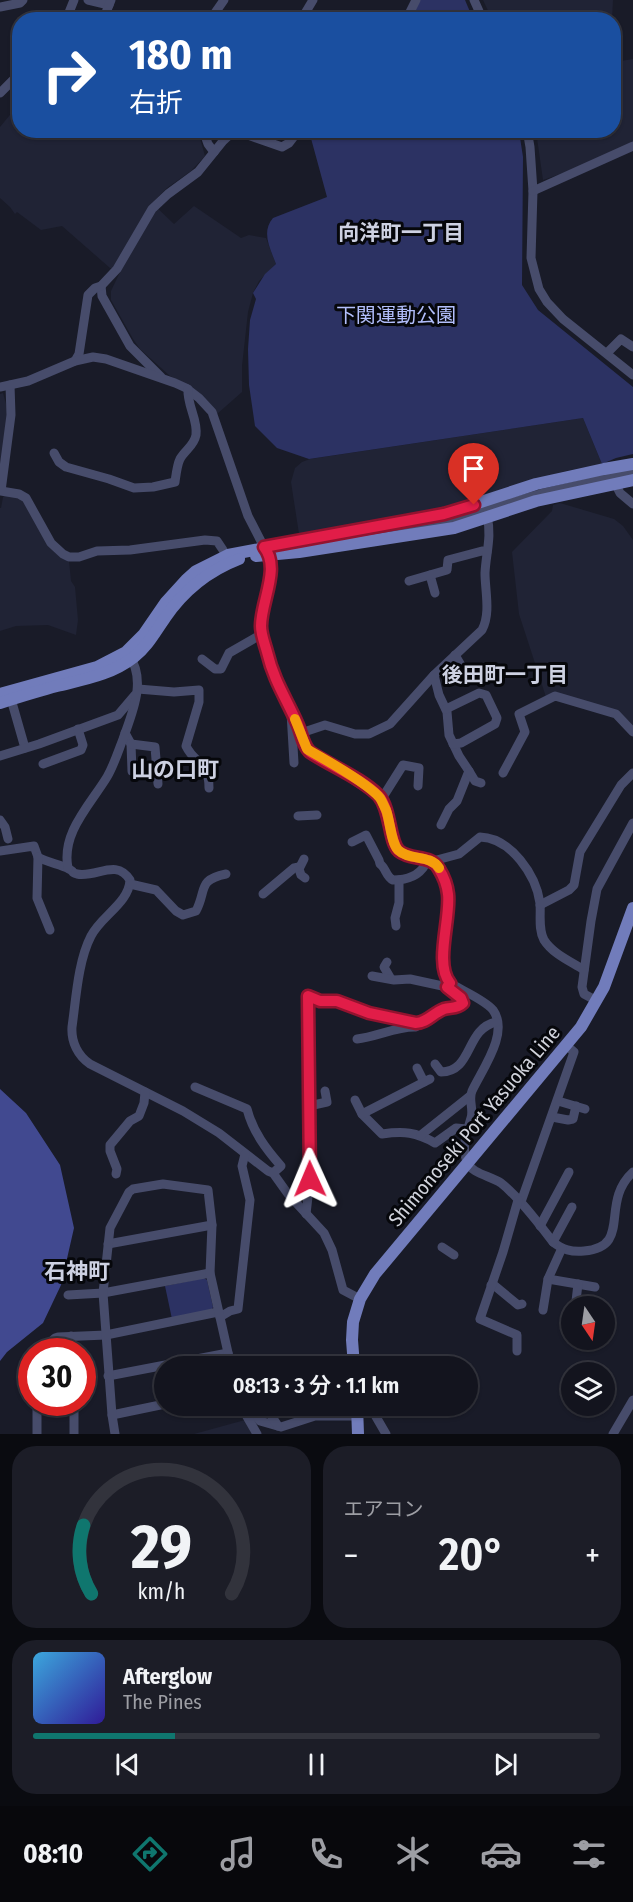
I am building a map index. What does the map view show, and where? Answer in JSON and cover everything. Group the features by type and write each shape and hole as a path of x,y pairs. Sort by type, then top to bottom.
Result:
{"main road":[{"path":"4,699 108,673 129,656 144,649 170,610 201,578 243,558 270,550 444,514 536,484 633,464"},
{"path":"270,550 299,552 454,528 536,501 633,480"},
{"name":"Shimonoseki Port Yasuoka Line","path":"353,1356 352,1331 360,1299 375,1274 581,1027 597,1001 633,908"},
{"path":"357,1416 358,1434"}],"street":[{"path":"0,6 20,3 23,0"},
{"path":"88,0 110,2"},
{"path":"206,138 214,152"},
{"path":"75,361 80,349 88,295 101,286 121,263 152,210 168,194 198,172 227,138"},
{"path":"256,138 282,147 293,138"},
{"path":"528,138 533,191 531,258 539,290 563,319 633,375"},
{"path":"533,191 633,146"},
{"path":"101,286 102,296 130,346 161,377"},
{"path":"607,353 621,339 633,347"},
{"path":"223,549 217,541 205,540 130,550 98,551 69,557 63,554 51,543 26,498 19,494 1,491 11,415 5,386 28,381 75,361 99,358 161,377 188,389 200,398 212,411 248,516 270,550 269,577 261,625 262,634 275,678 307,749 360,782 381,800 398,850 405,854 433,861 459,854 480,837 493,838 508,847 531,876 535,885 540,905 541,929 545,940 556,953 584,970"},
{"path":"54,453 59,462 66,467 134,488 175,482 180,459 195,437 196,422 189,404 188,389"},
{"path":"270,550 424,526 475,514 540,494 633,472"},
{"path":"615,483 620,493 633,504"},
{"path":"301,733 325,725 364,735 382,729 390,724 434,675 482,630 485,624 485,574 490,537 487,516"},
{"path":"409,581 447,570 448,560 482,551 488,552"},
{"path":"430,575 435,593"},
{"path":"202,659 215,669 221,669 229,653 262,634"},
{"path":"455,655 468,673 484,667"},
{"path":"68,868 67,847 71,834 109,774 136,702 137,692 129,656"},
{"path":"434,675 439,695 446,709 448,733 469,771 476,781 481,783"},
{"path":"137,692 199,690 199,702 186,746 205,766 209,788"},
{"path":"0,756 118,715 137,692"},
{"path":"446,709 478,693 486,695 497,718 495,724 461,743 453,744"},
{"path":"503,773 525,732 519,714 555,696 616,714 633,732"},
{"path":"4,699 26,748"},
{"path":"291,711 294,763"},
{"path":"43,764 81,750 83,745 78,729"},
{"path":"125,733 131,744 132,771 157,772"},
{"path":"131,744 155,747 158,784"},
{"path":"381,800 403,765 419,768 418,786"},
{"path":"441,825 449,808 457,801 469,771"},
{"path":"540,905 574,885 580,852 621,786 633,773"},
{"path":"298,816 316,815"},
{"path":"0,820 5,827 8,839"},
{"path":"597,1001 582,992 597,889 605,870 633,823"},
{"path":"352,842 366,835 390,879 410,879 424,867 422,858"},
{"path":"0,851 34,846 38,857 37,898 50,930"},
{"path":"38,857 81,874 110,869 120,870 126,873 130,880 125,895 93,931 83,959 72,1032 75,1047 84,1061 183,1111 219,1133 273,1173 328,1240 343,1290 360,1299"},
{"path":"357,1039 375,1037 409,1027 419,1027 443,1010 458,1008 462,1005 461,998 449,985 445,973 448,896 445,880 433,861"},
{"path":"263,894 302,863 299,872 305,878"},
{"path":"130,884 156,890 176,911 183,915 196,911 204,887 210,878 226,874"},
{"path":"396,926 394,918 399,903 399,880"},
{"path":"387,962 384,967 391,980"},
{"path":"372,976 449,985 490,1008 495,1014 497,1034 491,1057 470,1096 422,1135"},
{"path":"306,1214 310,1179 308,996 320,1001 337,1001 397,1020 423,1023"},
{"path":"435,1064 441,1072 454,1069 466,1056 482,1027 496,1022"},
{"path":"517,1352 518,1335 480,1319 504,1252 518,1201 522,1199 531,1177 574,1052 567,1046"},
{"path":"362,1114 427,1081 417,1068"},
{"path":"195,1087 247,1109 262,1143 281,1166 273,1173"},
{"path":"309,1106 327,1102 325,1091"},
{"path":"116,1174 117,1169 110,1145 130,1121 139,1116 145,1092"},
{"path":"470,1096 473,1113 467,1129 464,1149 467,1164 474,1170 498,1181 553,1242 562,1248 587,1251 603,1247 611,1241 615,1232 618,1194 633,1172"},
{"path":"355,1100 362,1114 382,1134 411,1132 422,1135 435,1143 456,1128 467,1129"},
{"path":"552,1117 573,1119 580,1108 558,1101"},
{"path":"55,1338 106,1335 219,1315 238,1309 249,1200 242,1166 245,1154"},
{"path":"540,1226 569,1172"},
{"path":"115,1434 108,1376 103,1293 110,1228 129,1192 170,1184 208,1190 212,1225 210,1273 229,1356"},
{"path":"553,1242 572,1208"},
{"path":"108,1244 212,1225"},
{"path":"442,1247 453,1255"},
{"path":"543,1310 548,1280 562,1248"},
{"path":"68,1295 103,1293 210,1273"},
{"path":"548,1280 595,1287"},
{"path":"577,1296 579,1284"},
{"path":"491,1285 518,1305 522,1304"},
{"path":"108,1376 228,1353"},
{"path":"613,1434 633,1400"},
{"path":"112,1414 154,1406"},
{"path":"37,1416 37,1434"},
{"path":"74,1416 74,1434"},
{"path":"246,1416 257,1434"},
{"path":"255,1416 260,1421 281,1427 315,1416"},
{"path":"272,1416 278,1426"},
{"path":"376,1416 386,1434"}],"shaded area":[{"path":"483,0 613,0 612,12 489,12"},
{"path":"633,59 633,143 578,168 543,180 537,138 621,138 621,61"},
{"path":"12,112 12,138 200,138 205,156 191,171 167,188 152,203 174,224 194,206 241,238 249,235 266,238 276,264 259,281 253,293 248,312 242,366 242,392 217,414 187,385 170,376 140,349 133,339 111,300 111,291 120,272 117,269 110,268 62,226 41,230 17,212 15,214 0,198 0,127"},
{"path":"3,393 8,411 0,470 0,394"},
{"path":"583,418 602,464 533,480 427,514 299,534 291,482 295,468 302,462"},
{"path":"6,495 19,497 69,561 71,581 75,587 78,620 76,635 48,625 16,626 0,631 0,508 3,497"},
{"path":"560,503 614,519 623,526 633,540 633,728 617,712 546,697 519,614 512,552 552,511 553,505"},
{"path":"0,1089 26,1113 60,1165 74,1228 61,1285 43,1323 24,1338 18,1338 18,1343 0,1361"},
{"path":"245,1420 254,1434 194,1434"}],"green space":[{"path":"419,0 465,0 470,12 414,12"},
{"name":"下関運動公園","path":"311,138 520,138 523,157 522,285 538,310 633,387 633,454 602,464 583,418 309,459 277,448 255,426 249,385 248,349 250,320 256,299 253,293 265,274 276,264 269,246 267,234 269,223 273,218 327,197"},
{"path":"204,1278 207,1280 213,1307 211,1311 172,1319 165,1286"}],"slow traffic":[{"path":"295,719 307,749 360,782 379,797 387,813 398,850 433,861 439,868"}],"district":[{"name":"向洋町一丁目","path":"401,233"},
{"name":"後田町一丁目","path":"505,675"},
{"name":"山の口町","path":"175,769"},
{"name":"石神町","path":"77,1271"}],"route":[{"path":"310,1179 308,996 323,1002 337,1001 369,1013 416,1023 423,1023 439,1011 458,1008 463,1003 461,998 447,987 450,983 445,973 444,954 448,896 445,880 437,865 433,861 398,850 387,813 379,797 360,782 307,749 298,724 279,688 269,661 261,625 270,565 269,554 264,547 444,514 474,505"}]}
